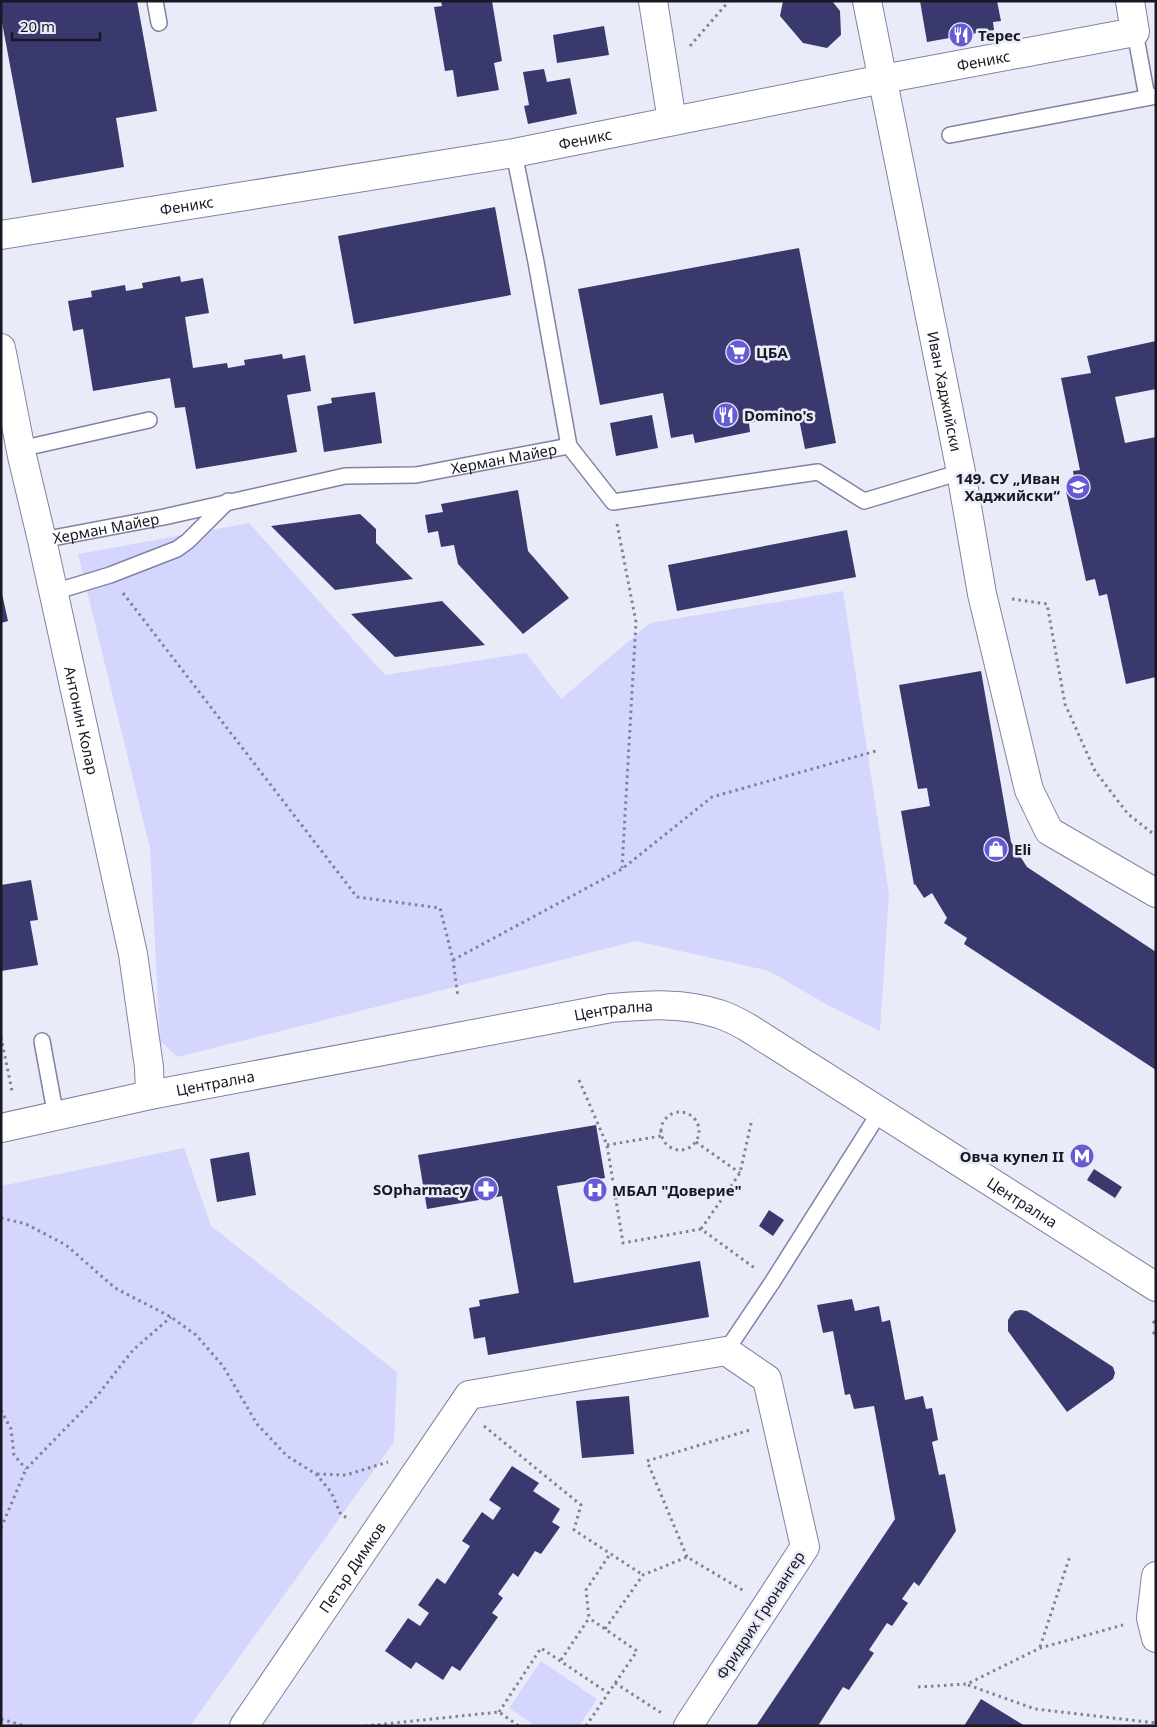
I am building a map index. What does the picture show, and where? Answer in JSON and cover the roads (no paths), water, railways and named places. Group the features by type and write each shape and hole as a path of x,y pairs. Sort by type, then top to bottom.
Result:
{"street":[{"path":"653,1 672,121"},
{"name":"Иван Хаджийски","path":"867,1 961,472 982,594 1029,790 1049,831 1156,893"},
{"path":"1130,1 1146,30"},
{"name":"Феникс","path":"1,235 514,153 883,79 1146,30"},
{"name":"Антонин Колар","path":"1,348 20,449 54,592 133,954 149,1067 150,1095"},
{"name":"Централна","path":"1,1128 150,1095 611,1008 653,1004 686,1006 719,1014 747,1027 881,1110 1156,1287"},
{"name":"Фридрих Грюнангер","path":"688,1726 805,1547 767,1379 726,1351"},
{"name":"Петър Димков","path":"244,1726 468,1395 726,1351"},
{"path":"1153,1628 1156,1576"}],"lane":[{"path":"155,1 159,23"},
{"path":"950,135 1151,97 1146,30"},
{"path":"514,153 536,262 569,446"},
{"path":"20,449 149,420"},
{"name":"Херман Майер","path":"42,540 164,517 345,476 416,475 569,446 613,502 818,472 864,500 961,472"},
{"path":"54,592 110,575 177,550 228,501"},
{"path":"42,1041 56,1116"},
{"path":"726,1351 773,1282 881,1110"}],"place":[{"name":"Терес","path":"961,35"},
{"name":"ЦБА","path":"738,352"},
{"name":"Domino's","path":"726,415"},
{"name":"149. СУ „Иван Хаджийски“","path":"1078,487"},
{"name":"Eli","path":"996,849"},
{"name":"Овча купел II","path":"1082,1156"},
{"name":"SOpharmacy","path":"486,1189"},
{"name":"МБАЛ \"Доверие\"","path":"595,1190"}]}
